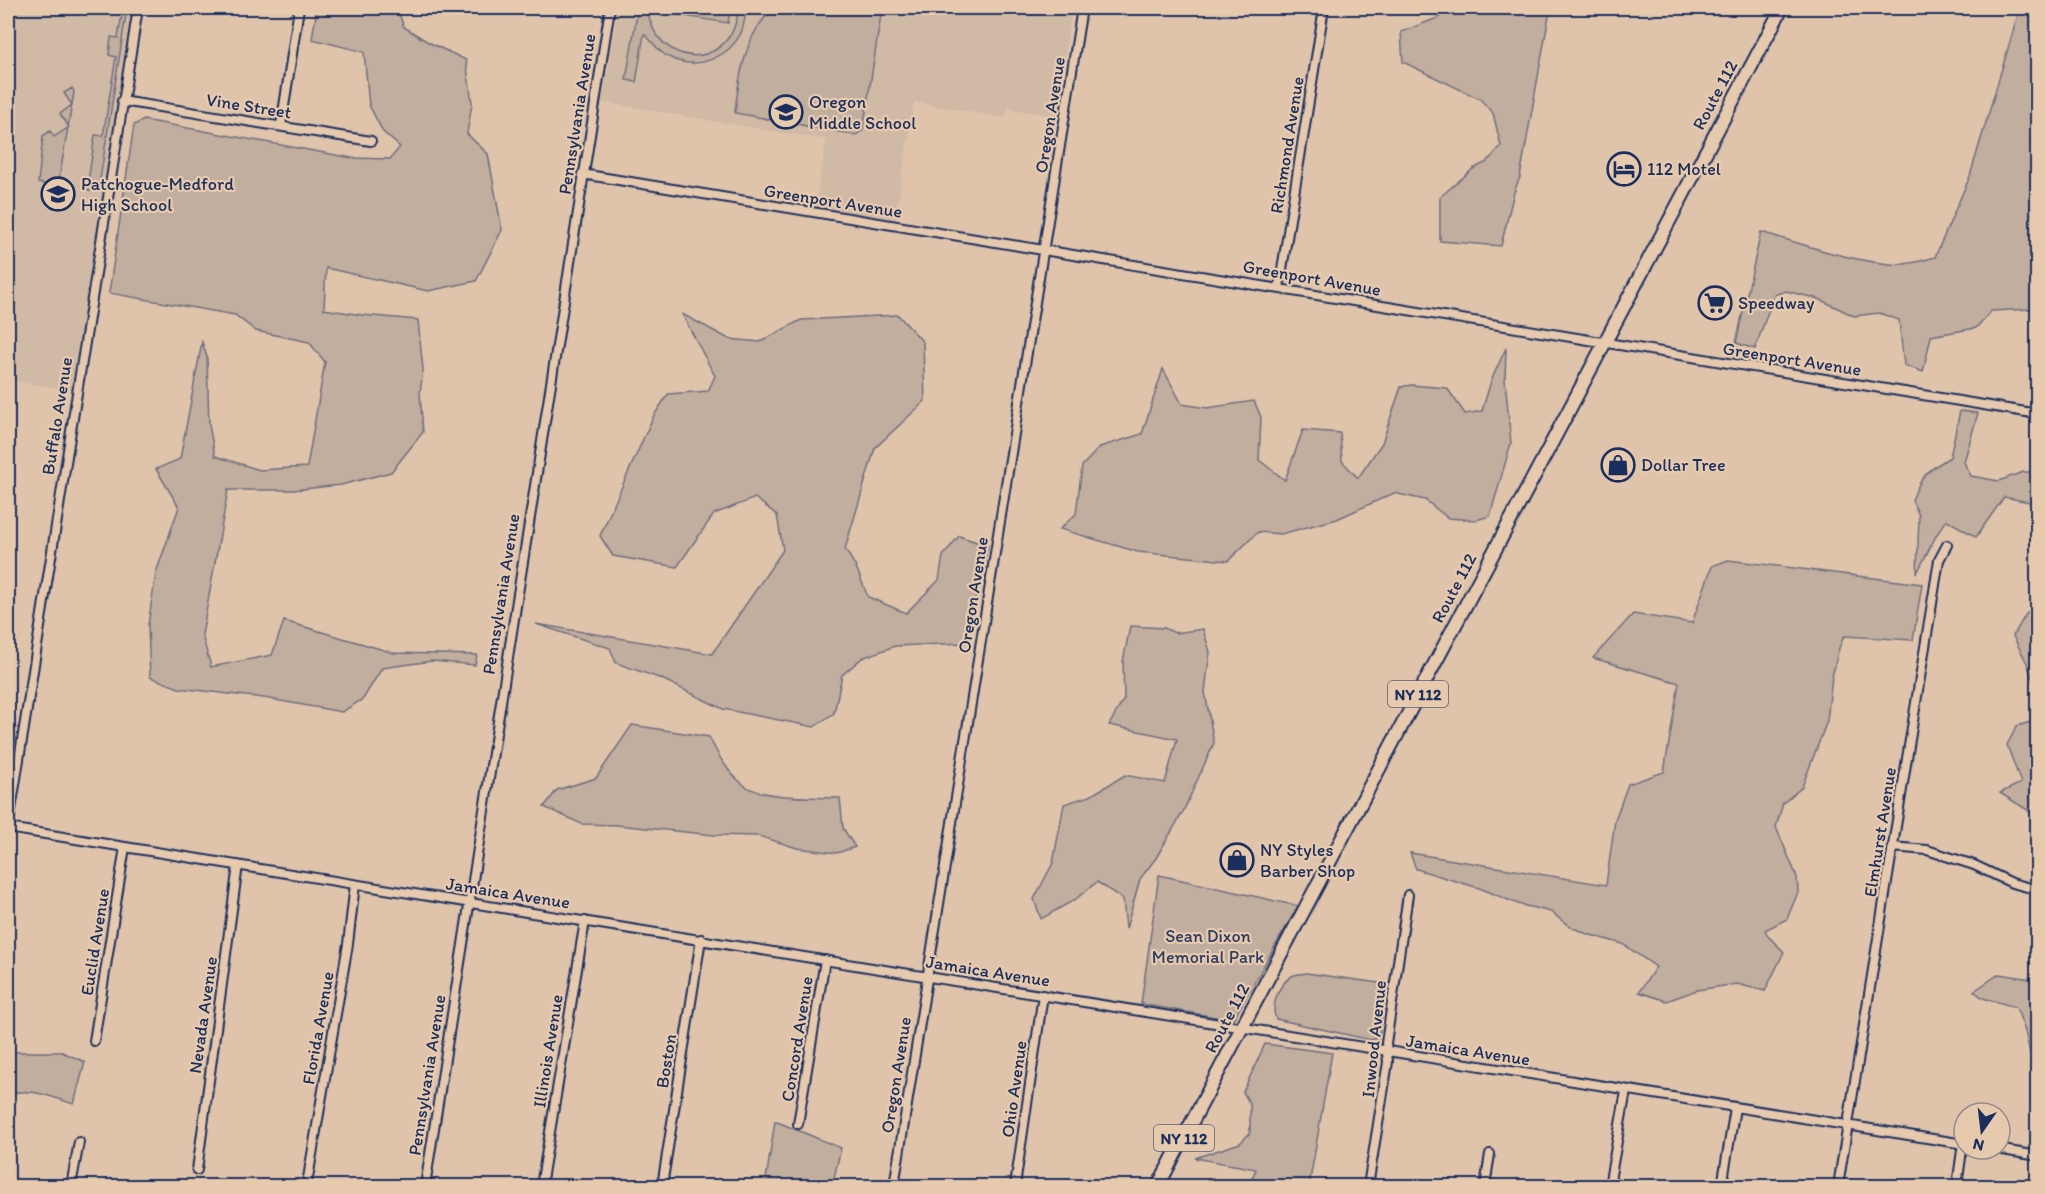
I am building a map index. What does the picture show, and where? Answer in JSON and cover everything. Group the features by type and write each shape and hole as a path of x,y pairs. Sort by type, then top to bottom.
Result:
{"main road":[{"name":"Route 112","path":"1158,1186 1782,8"}],"street":[{"name":"Buffalo Avenue","path":"8,828 138,8"},
{"path":"281,126 299,8"},
{"name":"Pennsylvania Avenue","path":"425,1186 582,174 610,8"},
{"name":"Oregon Avenue","path":"894,1186 1082,8"},
{"name":"Richmond Avenue","path":"1279,288 1324,8"},
{"name":"Vine Street","path":"122,101 370,141"},
{"name":"Greenport Avenue","path":"582,174 2037,414"},
{"name":"Elmhurst Avenue","path":"1838,1186 1939,560 1947,545"},
{"name":"Jamaica Avenue","path":"8,828 927,976 1387,1053 1952,1142"},
{"name":"Euclid Avenue","path":"94,1041 125,846"},
{"path":"1892,847 1928,850 1974,865 2012,883 2037,890"},
{"name":"Nevada Avenue","path":"197,1170 238,865"},
{"name":"Florida Avenue","path":"308,1178 348,944 355,884"},
{"name":"Inwood Avenue","path":"1368,1186 1388,1062 1386,1043 1408,895"},
{"name":"Illinois Avenue","path":"541,1186 585,921"},
{"name":"Boston","path":"662,1186 700,939"},
{"name":"Concord Avenue","path":"798,1124 825,960"},
{"name":"Ohio Avenue","path":"1015,1186 1043,995"},
{"path":"1609,1186 1626,1090"},
{"path":"1722,1186 1735,1108"},
{"path":"71,1186 79,1142"},
{"path":"2012,1152 2037,1156"},
{"path":"1485,1186 1490,1154"},
{"path":"1957,1186 1961,1161"}],"shaded area":[{"name":"Patchogue-Medford High School","path":"8,8 138,8 77,391 8,380"},
{"name":"Oregon Middle School","path":"618,8 1072,8 1055,116 1008,108 1005,118 914,102 895,221 815,208 826,140 602,102"}],"green space":[{"path":"123,8 127,8 99,186 96,190 91,191 87,189 95,135 103,136 116,57 109,55 111,37 118,38"},
{"path":"317,8 397,8 404,27 428,42 466,60 472,103 467,134 488,154 502,230 476,281 428,291 326,268 324,309 418,320 423,370 420,393 423,432 391,472 341,485 293,490 228,490 202,635 211,667 272,655 284,621 394,653 477,655 475,665 432,661 382,668 363,699 342,712 264,698 179,688 150,677 148,625 156,573 179,507 156,469 180,459 202,342 207,357 209,425 215,456 260,470 307,467 325,362 309,342 256,331 235,315 109,293 134,125 144,120 352,158 390,159 400,147 383,132 369,105 364,52 312,39"},
{"path":"638,8 648,8 651,24 658,37 668,47 694,56 707,54 720,46 733,31 739,8 747,8 740,35 735,43 720,55 703,62 684,62 669,58 644,34 636,82 626,80"},
{"path":"660,8 730,8 728,23 659,12"},
{"path":"776,8 882,8 863,130 856,135 735,113 738,85 745,55 757,28"},
{"path":"1453,8 1550,10 1520,177 1514,192 1501,246 1440,241 1440,197 1473,169 1487,162 1501,146 1493,113 1480,99 1403,62 1401,32 1440,17"},
{"path":"2020,8 2038,8 2038,298 2034,299 2031,309 1991,311 1976,328 1931,336 1923,372 1904,365 1899,320 1879,313 1854,316 1819,299 1786,291 1774,295 1755,349 1736,343 1761,232 1873,262 1901,264 1935,257 1970,176"},
{"path":"72,88 74,92 72,105 64,93"},
{"path":"72,105 68,126 60,114"},
{"path":"68,128 59,180 53,185 38,183 43,136 50,131 54,137"},
{"path":"682,314 729,339 760,342 801,320 898,315 923,342 925,401 875,448 845,549 856,567 868,597 906,613 939,580 943,556 959,536 988,546 965,643 895,646 862,658 842,675 834,713 814,727 723,709 662,679 616,663 610,648 536,624 712,654 783,550 777,515 755,498 714,514 677,567 613,556 600,536 653,417 668,394 708,391 715,376"},
{"path":"1506,348 1505,379 1511,443 1490,516 1476,520 1448,518 1425,500 1394,493 1337,519 1281,534 1258,532 1228,561 1138,552 1060,529 1076,514 1082,466 1100,447 1142,434 1163,369 1182,404 1207,408 1254,401 1261,417 1259,460 1285,480 1303,430 1340,433 1342,461 1358,478 1382,443 1401,387 1411,385 1447,388 1465,414 1482,411 1491,381"},
{"path":"1960,411 1978,413 1964,462 1971,476 1999,481 2023,472 2037,472 2037,498 2029,502 2004,497 1976,537 1947,520 1937,534 1917,573 1919,515 1912,501 1918,485 1926,474 1950,457"},
{"path":"1728,560 1922,584 1913,640 1844,636 1839,648 1832,677 1827,721 1802,787 1783,803 1776,827 1797,877 1798,892 1787,919 1765,930 1784,952 1765,991 1737,984 1697,990 1667,1001 1639,992 1656,967 1623,944 1587,934 1569,926 1551,912 1518,904 1482,889 1416,869 1410,853 1606,885 1615,820 1628,784 1664,772 1679,683 1593,658 1633,614 1692,623 1712,566"},
{"path":"2037,607 2037,683 2033,681 2027,663 2013,636 2026,614"},
{"path":"1130,626 1164,628 1175,633 1203,629 1210,652 1205,692 1214,743 1183,812 1156,858 1140,879 1126,929 1123,899 1097,882 1076,899 1041,919 1034,899 1053,863 1064,804 1090,796 1125,775 1165,783 1177,739 1109,725 1124,699 1123,662"},
{"path":"2031,722 2037,732 2037,816 2000,793 2021,783 2007,745 2017,726"},
{"path":"632,725 709,737 728,769 752,790 776,795 840,798 843,828 855,847 837,853 797,848 759,836 714,835 617,825 582,824 544,807 557,790 596,778"},
{"name":"Sean Dixon Memorial Park","path":"1159,875 1298,906 1233,1020 1141,1004"},
{"path":"1306,973 1386,984 1379,1037 1371,1040 1276,1019 1275,1001 1283,984 1292,976"},
{"path":"1999,974 2037,980 2037,1050 2030,1053 2016,1007 1983,998 1974,991"},
{"path":"1265,1044 1332,1053 1309,1186 1249,1186 1256,1169 1195,1158 1240,1143 1250,1133 1250,1104 1243,1092"},
{"path":"8,1052 62,1052 85,1062 74,1104 33,1092 8,1095"},
{"path":"775,1121 841,1148 832,1186 765,1186"}],"place":[{"name":"Oregon Middle School","path":"786,112"},
{"name":"112 Motel","path":"1624,169"},
{"name":"Patchogue-Medford High School","path":"58,194"},
{"name":"Speedway","path":"1715,303"},
{"name":"Dollar Tree","path":"1618,465"},
{"name":"NY Styles Barber Shop","path":"1237,860"}]}
